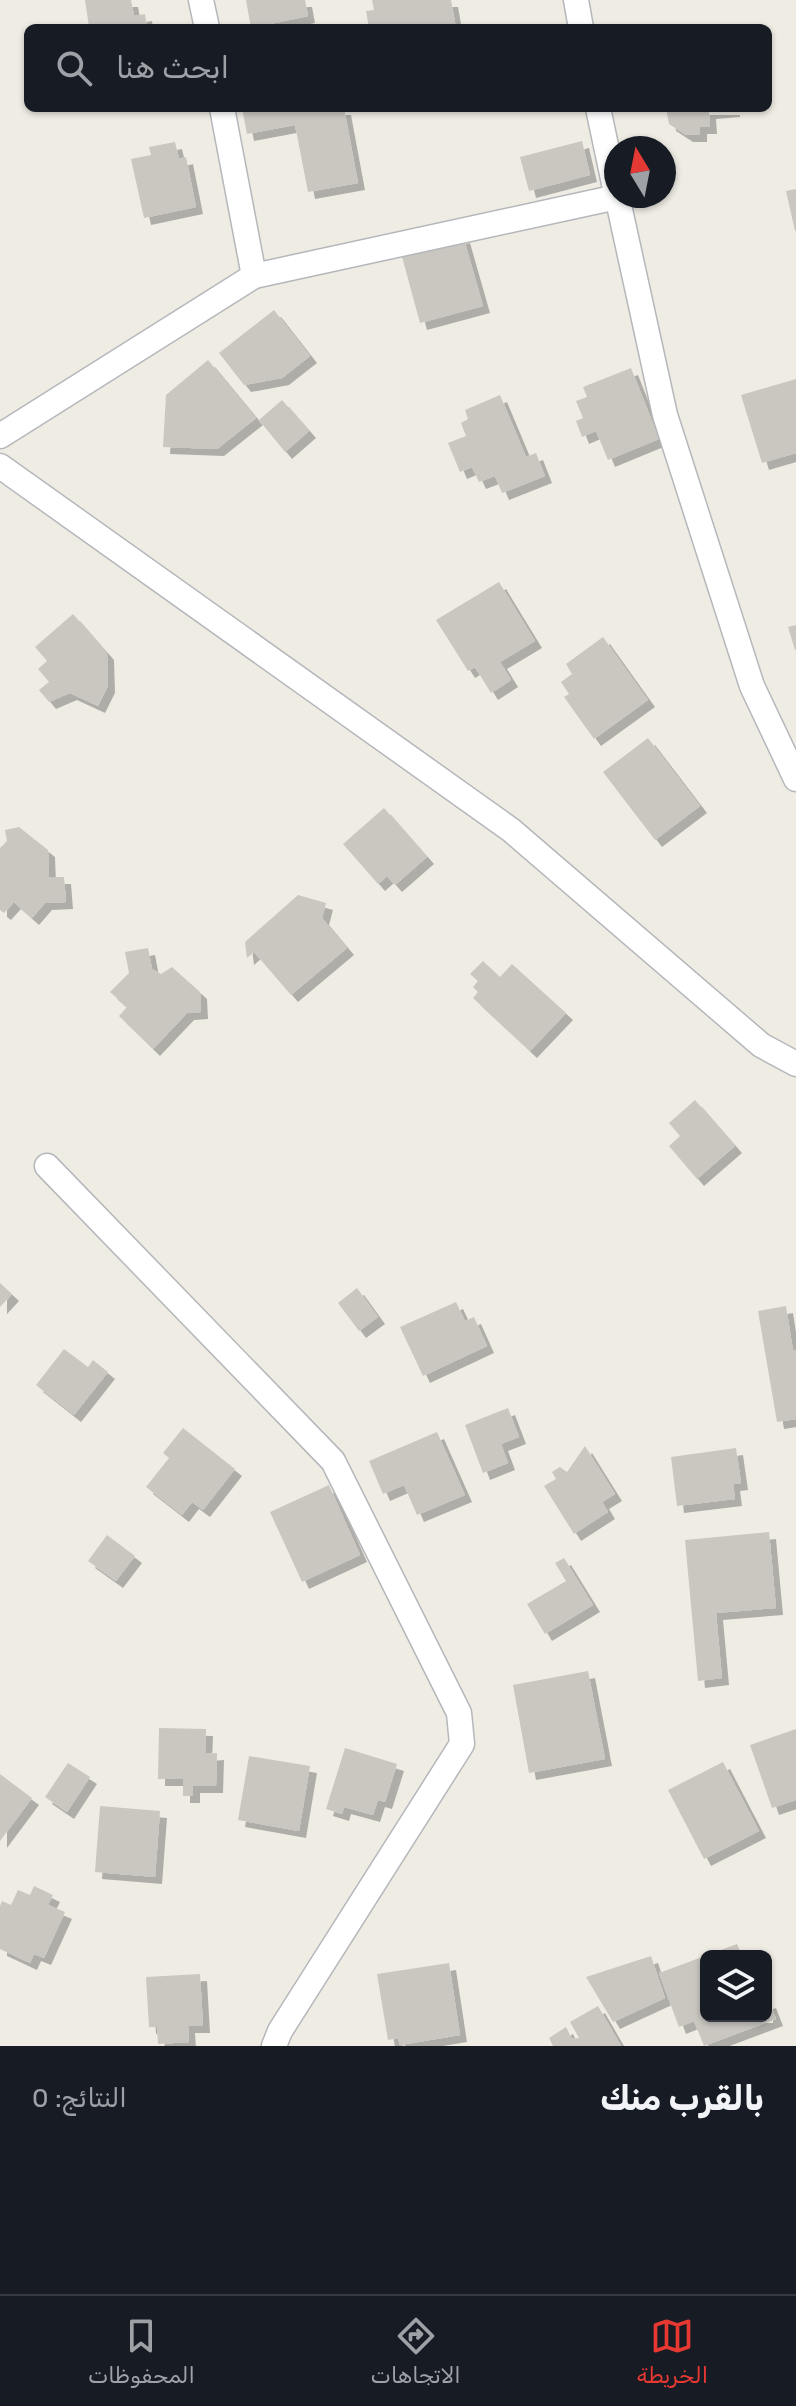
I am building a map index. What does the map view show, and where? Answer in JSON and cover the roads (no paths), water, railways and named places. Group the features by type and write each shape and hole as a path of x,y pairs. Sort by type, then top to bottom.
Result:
{"street":[{"path":"201,0 206,24"},
{"path":"576,0 580,24"},
{"path":"223,112 254,276"},
{"path":"599,112 604,136"},
{"path":"0,436 254,276 604,198"},
{"path":"620,208 665,415 752,686 796,779"},
{"path":"0,466 511,830 761,1045 796,1064"},
{"path":"47,1166 333,1461 459,1713 462,1744 280,2031 274,2046"}]}
